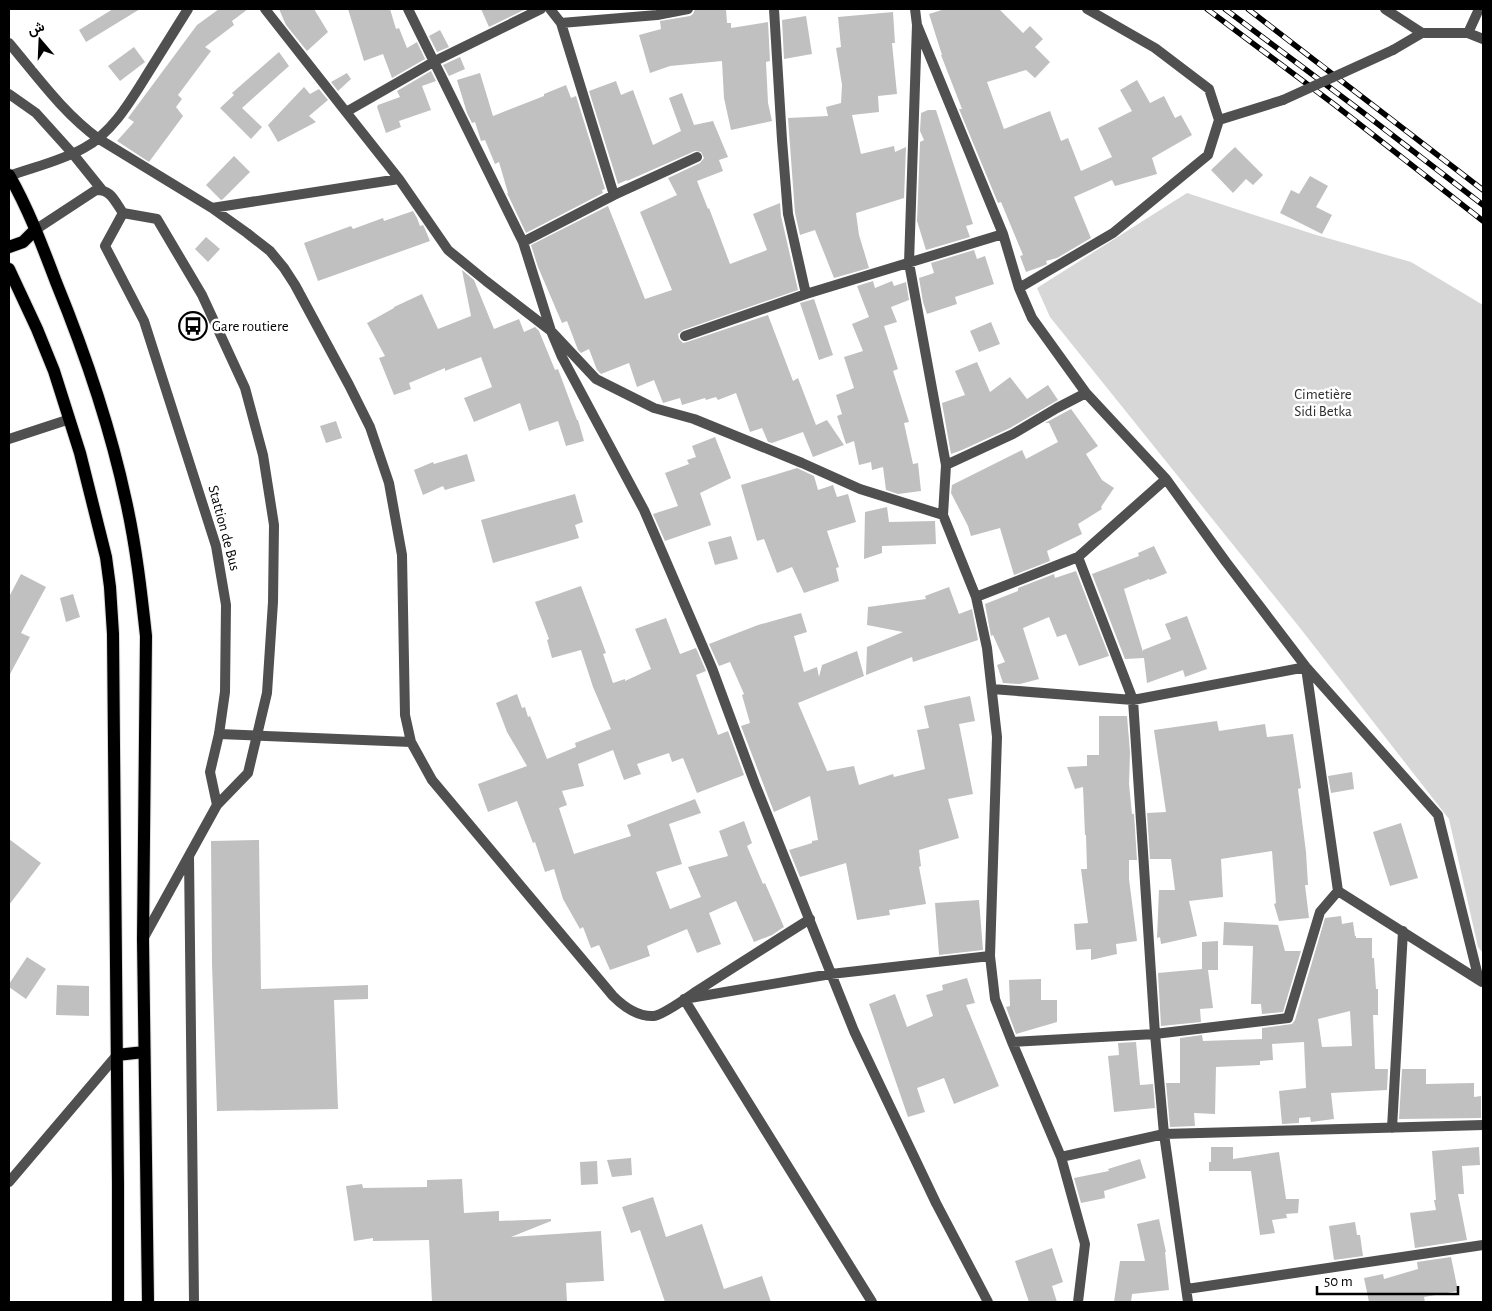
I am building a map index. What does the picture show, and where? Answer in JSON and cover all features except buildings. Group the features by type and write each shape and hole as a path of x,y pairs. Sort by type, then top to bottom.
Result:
{"main road":[{"path":"9,175 28,211 85,357 114,453 126,502 137,563 146,636 143,939 148,1302"},
{"path":"9,247 23,242 35,230"},
{"path":"9,269 37,329 54,371 70,419 106,557 110,587 113,634 118,1302"},
{"path":"117,1055 144,1052"}],"street":[{"path":"9,175 73,154 99,139 128,103 188,9"},
{"path":"265,9 399,179 448,250 486,282 551,331 596,379 654,408 694,419 860,489 943,515"},
{"path":"408,9 522,242 551,331 562,357 647,519 712,668 755,784 854,1032 936,1203 988,1302"},
{"path":"346,112 435,61 541,9"},
{"path":"550,9 561,23 614,195"},
{"path":"561,23 688,9"},
{"path":"774,9 788,214 806,294"},
{"path":"915,9 917,25 909,263 946,465 943,515 976,597 987,648 992,690 997,737 990,956 995,999 1061,1157 1085,1244 1078,1302"},
{"path":"1019,288 1113,233 1208,155 1218,120 1209,89 1155,48 1087,9"},
{"path":"1385,9 1422,33"},
{"path":"1468,33 1479,9"},
{"path":"917,25 1003,234 1019,288 1032,318 1086,393 1166,479 1306,667 1438,815 1481,982"},
{"path":"1218,120 1283,100 1393,50 1422,33 1468,33 1483,39"},
{"path":"9,43 74,120 99,139 212,208 270,251 284,268 349,384 370,427 390,483 402,555 405,714 411,742 432,780 613,996 633,1011 645,1016 656,1016 810,919"},
{"path":"9,94 36,113 102,190"},
{"path":"522,242 614,195 697,157"},
{"path":"212,208 399,179"},
{"path":"35,230 91,192 102,190 108,192 123,213 157,219 202,295 245,388 263,455 274,525 267,692 248,773 217,806 143,939"},
{"name":"Stattion de Bus","path":"123,213 105,246 144,322 216,546 226,605 225,692 219,734 210,772 217,806"},
{"path":"685,336 806,294 1003,234"},
{"path":"946,465 1013,434 1086,393"},
{"path":"9,439 70,419"},
{"path":"976,597 1078,557 1166,479"},
{"path":"1078,557 1134,700 1155,1034 1164,1134 1188,1302"},
{"path":"992,690 1134,700 1306,667"},
{"path":"1012,1042 1155,1034 1288,1018 1320,912 1338,891 1306,667"},
{"path":"219,734 411,742"},
{"path":"189,855 194,1302"},
{"path":"1338,891 1481,982"},
{"path":"1392,1128 1403,931"},
{"path":"684,999 831,974 990,956"},
{"path":"684,999 872,1302"},
{"path":"9,1182 117,1055"},
{"path":"1061,1157 1164,1134 1483,1125"},
{"path":"1187,1289 1483,1245"}],"green space":[{"name":"Cimetière Sidi Betka","path":"1187,193 1313,234 1411,262 1483,305 1483,953 1478,947 1449,819 1300,628 1050,317 1037,288"}],"railway":[{"path":"1207,9 1335,105 1483,221"},
{"path":"1225,9 1483,205"},
{"path":"1248,9 1483,190"}],"place":[{"name":"Gare routiere","path":"193,326"}]}
